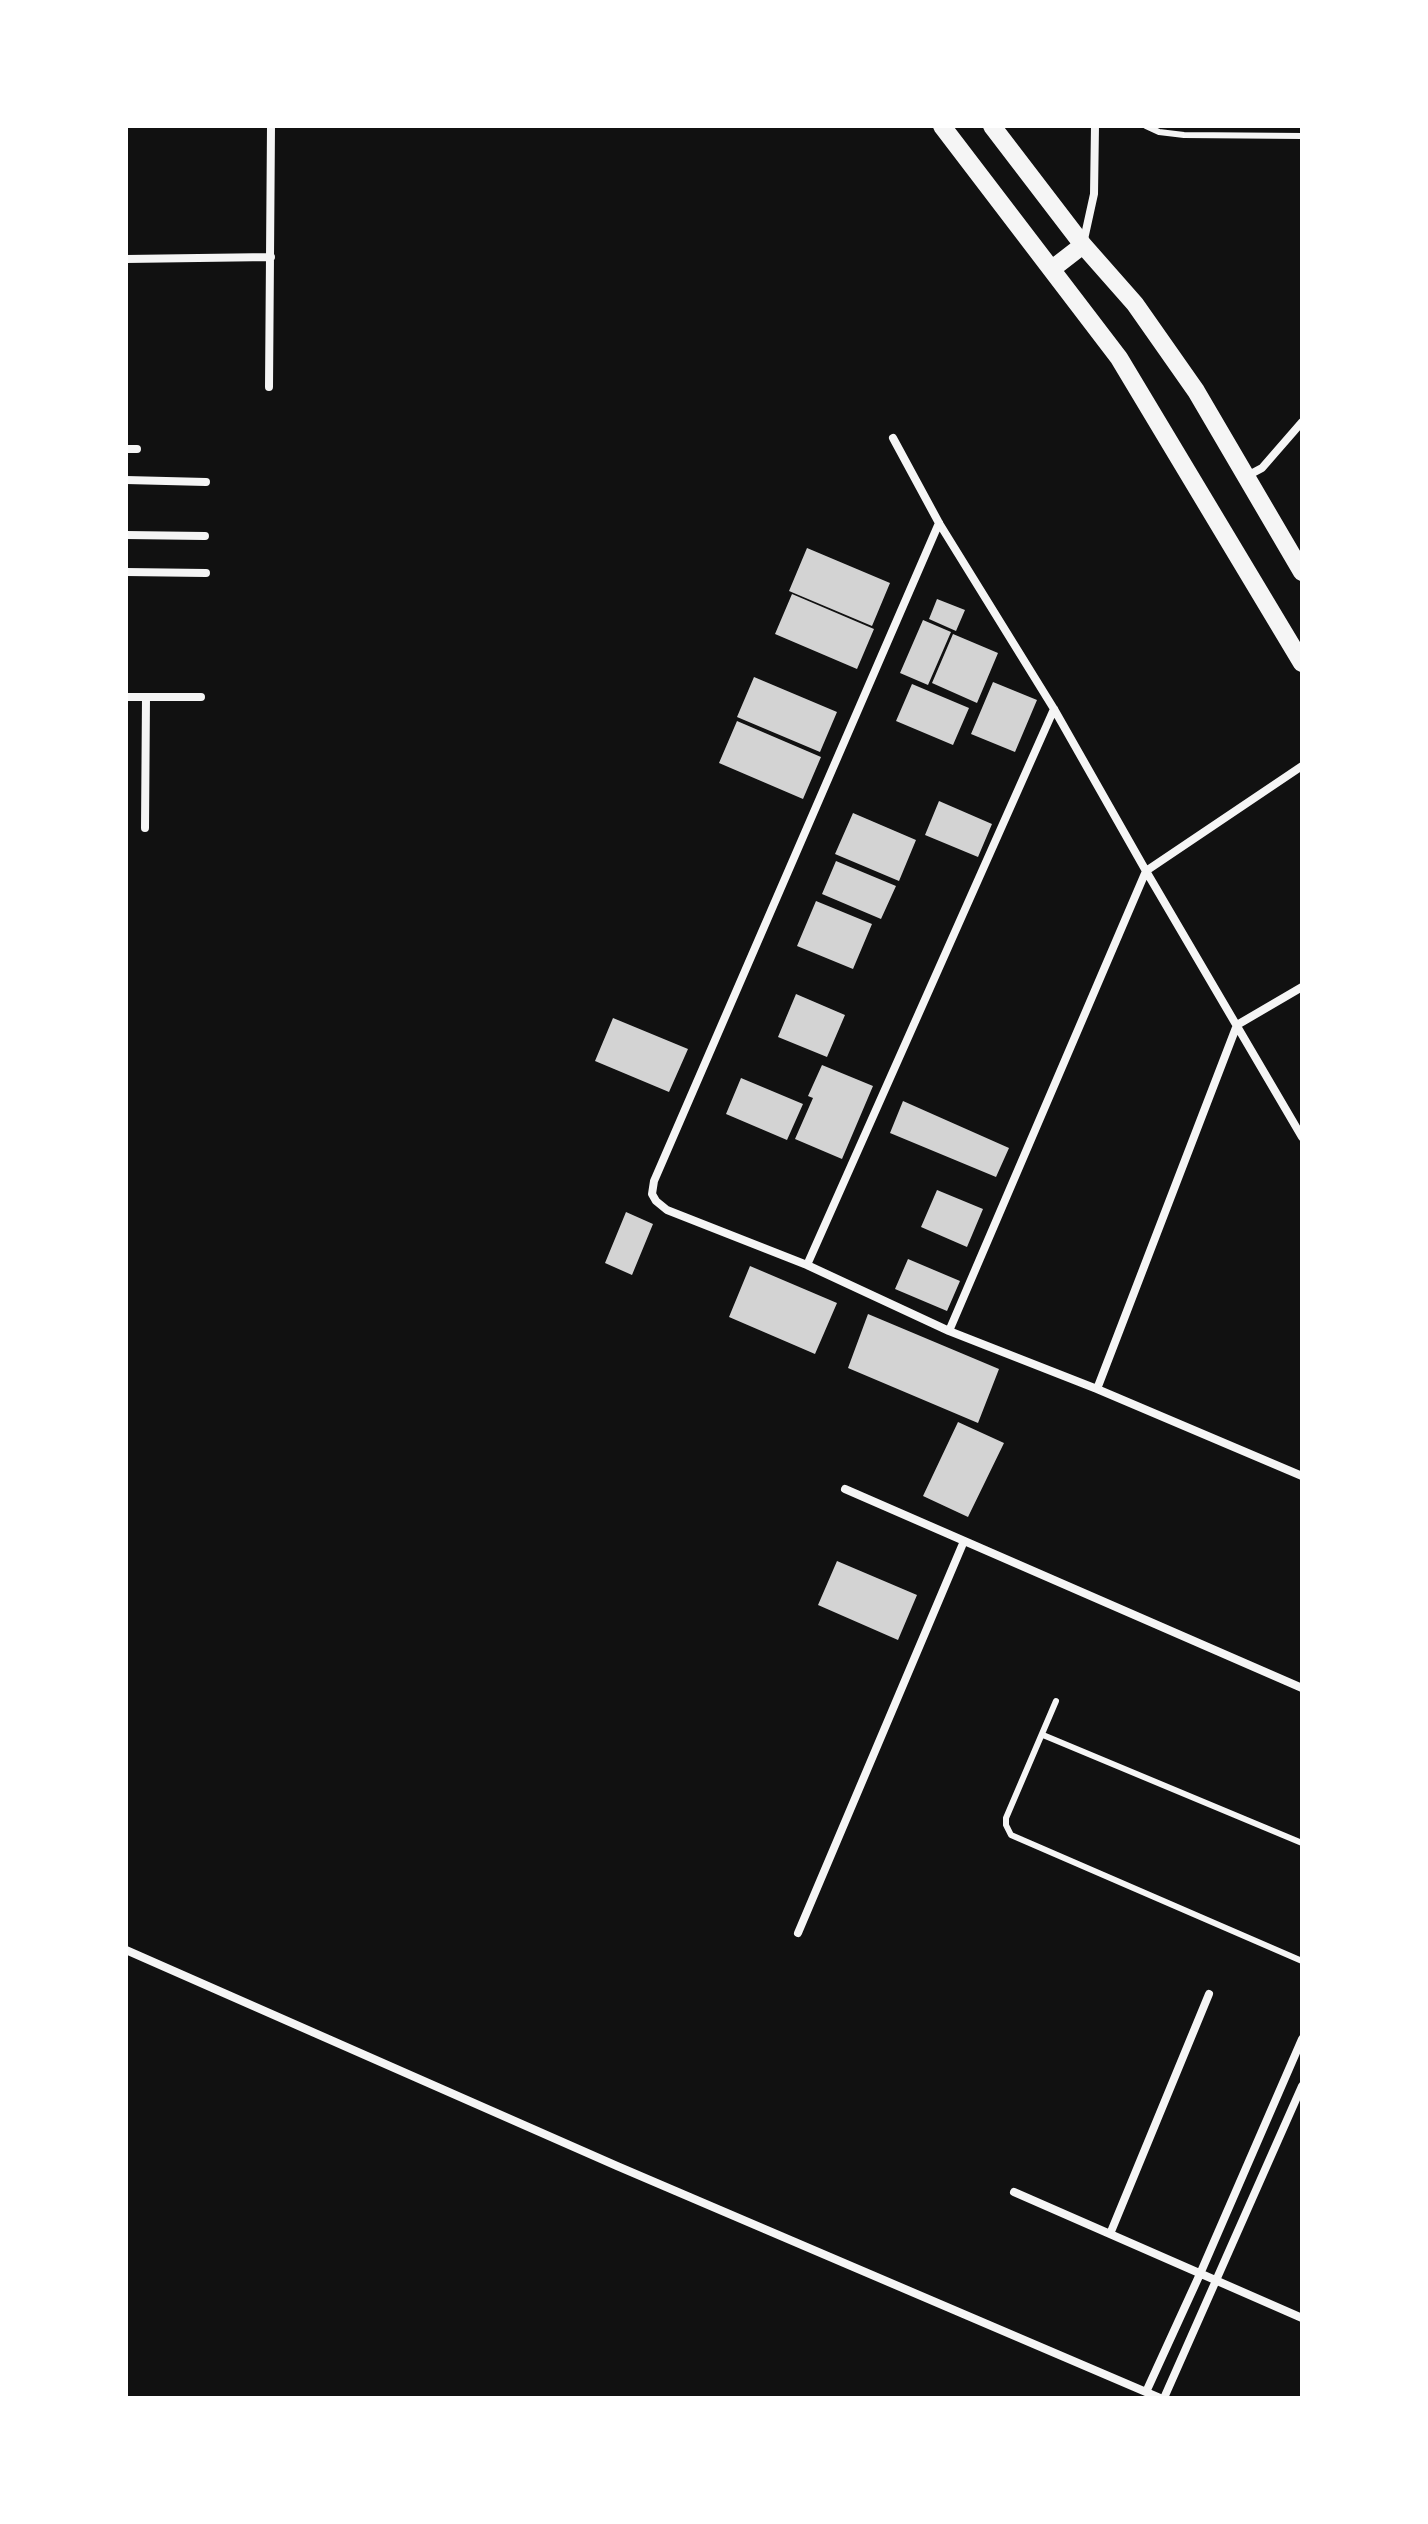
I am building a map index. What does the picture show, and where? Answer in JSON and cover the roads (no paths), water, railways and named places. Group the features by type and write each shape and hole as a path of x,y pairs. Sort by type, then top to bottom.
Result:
{"main road":[{"path":"942,126 1119,358 1302,663"},
{"path":"992,126 1083,245 1135,304 1196,391 1302,572"},
{"path":"1052,269 1083,245"}],"street":[{"path":"269,387 271,126"},
{"path":"1083,245 1094,194 1095,126"},
{"path":"126,259 271,257"},
{"path":"1247,476 1262,468 1302,422"},
{"path":"893,438 939,523 1054,709 1302,1137"},
{"path":"126,449 137,449"},
{"path":"126,480 206,482"},
{"path":"939,523 654,1181 652,1194 667,1210 807,1265 949,1331 1097,1389 1302,1476"},
{"path":"126,535 205,536"},
{"path":"126,572 206,573"},
{"path":"126,697 201,697"},
{"path":"145,828 146,697"},
{"path":"807,1265 1054,709"},
{"path":"949,1331 1146,871 1302,766"},
{"path":"1097,1389 1237,1025 1302,987"},
{"path":"845,1489 1302,1688"},
{"path":"798,1933 964,1541"},
{"path":"126,1950 603,2160 1162,2398 1302,2086"},
{"path":"1110,2234 1209,1994"},
{"path":"1146,2392 1302,2039"},
{"path":"1014,2192 1302,2318"}],"lane":[{"path":"1146,126 1159,132 1184,135 1302,136"},
{"path":"1056,1701 1006,1818 1011,1835 1302,1961"},
{"path":"1043,1735 1302,1843"}]}
